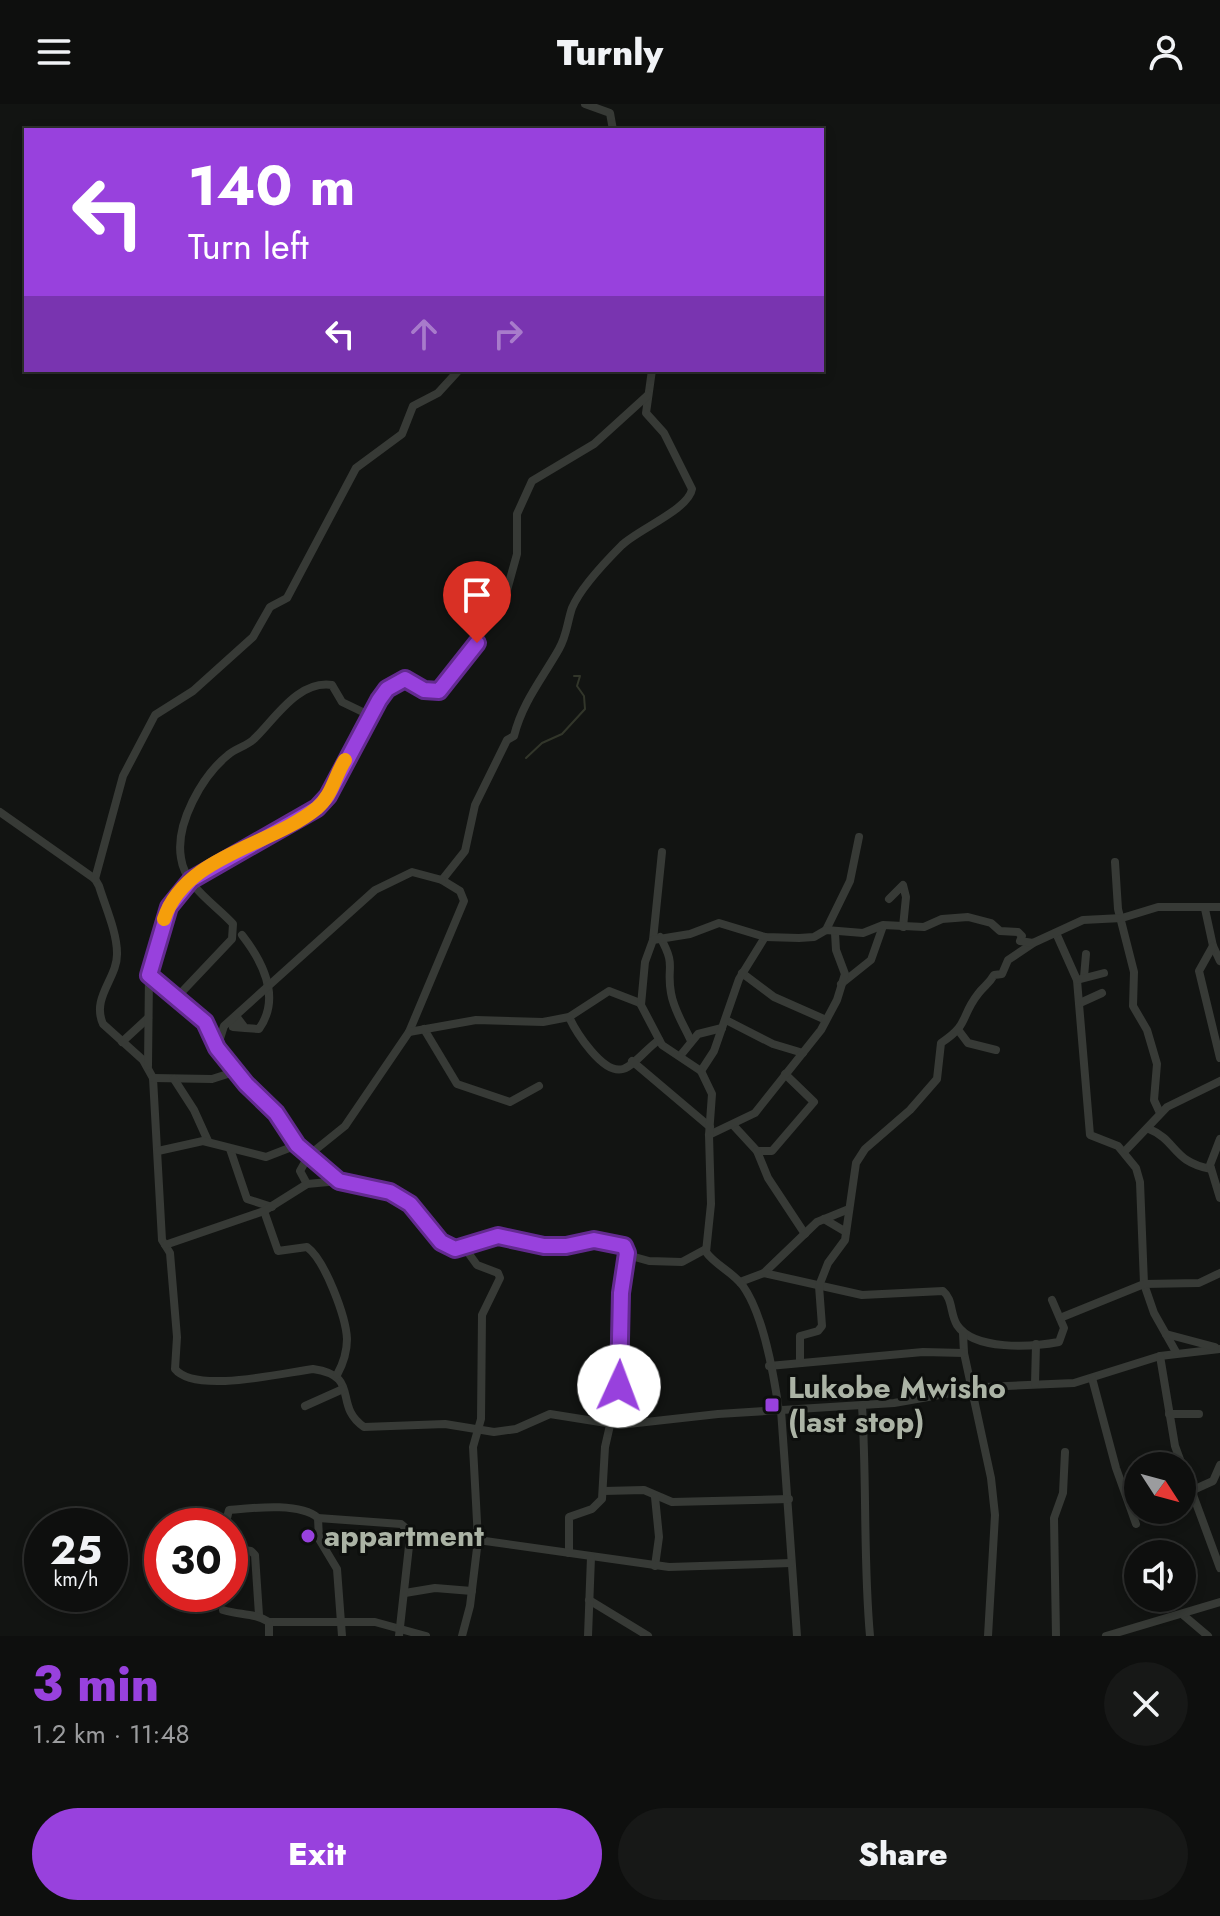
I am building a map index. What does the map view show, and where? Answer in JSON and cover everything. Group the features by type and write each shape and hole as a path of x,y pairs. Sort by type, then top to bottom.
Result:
{"street":[{"path":"585,104 610,113 613,128"},
{"path":"148,1066 100,1018 102,993 117,951 95,879 123,776 155,715 193,691 253,637 270,607 287,598 353,473 365,459 402,434 413,406 438,393 457,372"},
{"path":"442,880 465,851 478,798 507,740 514,736 515,724 528,698 566,636 577,598 629,539 674,512 691,495 692,489 664,433 646,413 652,372"},
{"path":"337,1375 313,1369 206,1382 181,1376 175,1369 177,1337 170,1253 165,1245 153,1078 148,1066 149,975 169,907 191,880 320,805 386,690 405,679 431,692 444,688 504,601 517,554 517,514 532,481 594,444 648,395"},
{"path":"178,996 232,939 233,924 205,899 181,859 182,831 207,779 230,753 254,740 299,694 321,685 332,685 342,702 369,715"},
{"path":"0,812 95,879"},
{"path":"709,1131 734,1126 755,1113 826,1020 845,974 830,932 850,881 859,837"},
{"path":"662,852 656,939 645,962 640,1003 659,1040 701,1071 712,1094 709,1131 712,1198 706,1249 710,1258 740,1282 760,1324 780,1411 797,1636"},
{"path":"1115,862 1118,909 1134,972 1135,1012 1147,1030 1157,1064 1154,1100 1160,1113"},
{"path":"217,1048 224,1026 269,982 389,881 412,872 442,880 460,891 464,899 409,1032 344,1128 309,1155 300,1170 307,1184"},
{"path":"889,899 899,885 903,885 906,897 903,927"},
{"path":"800,1363 801,1335 818,1331 822,1326 819,1286 846,1232 855,1166 862,1153 924,1096 937,1079 941,1043 959,1031 978,993 991,984 994,975 1002,974 1008,960 1033,943 1083,920 1122,918 1158,907 1220,907"},
{"path":"1205,909 1213,946 1220,961"},
{"path":"656,939 685,935 719,923 765,937 814,937 830,932 863,933 883,925 924,927 942,919 968,917 991,923 1000,931 1018,932 1022,936 1020,941 1033,943"},
{"path":"841,984 871,960 883,925"},
{"path":"1056,933 1080,979"},
{"path":"242,935 269,982 267,1018 259,1029 245,1028"},
{"path":"701,1071 714,1051 742,973 765,937"},
{"path":"656,939 672,962 670,987 673,1004 691,1041"},
{"path":"1213,946 1199,971 1220,1058"},
{"path":"1086,954 1080,979 1080,1003 1090,1135 1118,1146 1136,1168 1140,1182 1144,1284 1176,1352"},
{"path":"742,973 774,997 826,1020"},
{"path":"1080,979 1104,973"},
{"path":"149,975 178,996 205,1022 217,1048 276,1113 297,1145 339,1181"},
{"path":"409,1032 476,1020 543,1022 569,1017 609,991 640,1003"},
{"path":"1080,1003 1102,993"},
{"path":"569,1017 579,1039 596,1055 617,1068 625,1068 659,1040"},
{"path":"122,1042 148,1018"},
{"path":"680,1056 698,1034 724,1024 803,1053"},
{"path":"424,1029 448,1073 460,1085 510,1102 539,1086"},
{"path":"959,1031 968,1043 996,1050"},
{"path":"632,1061 709,1131"},
{"path":"153,1078 212,1079 237,1071"},
{"path":"761,1161 814,1102 785,1074"},
{"path":"174,1079 194,1110 208,1141"},
{"path":"1126,1150 1149,1129 1160,1113 1189,1093 1220,1081"},
{"path":"734,1126 757,1151 805,1234"},
{"path":"1149,1129 1162,1136 1185,1162 1211,1169"},
{"path":"1219,1195 1211,1169 1220,1139"},
{"path":"158,1151 208,1141 266,1157 297,1145"},
{"path":"230,1149 247,1199 268,1209"},
{"path":"757,1151 767,1153"},
{"path":"165,1245 268,1209 307,1184 339,1181 390,1192 410,1204 441,1242 455,1249 501,1236 544,1246 614,1241 624,1246 627,1253 621,1293 619,1386 609,1424 604,1491 602,1499 592,1509 572,1515 566,1521 569,1553"},
{"path":"268,1209 278,1251 307,1247 325,1273 346,1330 346,1351 337,1375 349,1410 364,1427 445,1424 479,1432 516,1429 550,1414 609,1424 862,1406 972,1389 1074,1383 1176,1352 1220,1348"},
{"path":"740,1282 764,1273 824,1219 849,1209"},
{"path":"824,1219 846,1232"},
{"path":"462,1636 472,1591 478,1540 473,1447 479,1432 482,1315 500,1275 477,1265 464,1247"},
{"path":"627,1253 649,1261 682,1262 706,1249"},
{"path":"764,1273 870,1296 943,1291 963,1333 964,1353 995,1515 988,1636"},
{"path":"1060,1318 1144,1284 1199,1283 1219,1274 1220,1284"},
{"path":"963,1333 980,1340 1036,1344 1059,1342 1064,1333 1052,1300"},
{"path":"1165,1334 1220,1348"},
{"path":"1035,1384 1036,1344"},
{"path":"769,1366 923,1352 964,1353"},
{"path":"1160,1356 1177,1452"},
{"path":"1092,1378 1124,1490"},
{"path":"305,1406 343,1389"},
{"path":"862,1406 866,1481 864,1569 870,1636"},
{"path":"1169,1414 1199,1414"},
{"path":"1056,1636 1054,1518 1063,1493 1065,1452"},
{"path":"1196,1489 1213,1481 1220,1465"},
{"path":"604,1491 644,1490 672,1502 789,1499"},
{"path":"655,1497 659,1537 655,1566"},
{"path":"1196,1499 1220,1568"},
{"path":"248,1510 294,1510 312,1512 318,1518 401,1524 414,1535 478,1540 655,1566 732,1567 791,1563"},
{"path":"318,1518 319,1539 337,1569 342,1636"},
{"path":"399,1631 408,1556 414,1535"},
{"path":"248,1552 254,1554 259,1615"},
{"path":"588,1636 591,1557"},
{"path":"405,1593 435,1588 472,1591"},
{"path":"589,1600 648,1636"},
{"path":"1106,1636 1135,1632 1220,1602"},
{"path":"230,1612 259,1615 269,1622 343,1622 426,1636"},
{"path":"1182,1614 1208,1636"},
{"path":"269,1622 269,1636"},
{"path":"1191,1622 1193,1636"}],"waterway":[{"path":"526,758 542,743 562,734 585,709 584,696 577,686 580,676 574,676"}],"slow traffic":[{"path":"164,919 169,907 191,880 203,871 320,805 330,792 345,760"}],"place":[{"name":"Lukobe Mwisho (last stop)","path":"772,1405"},
{"name":"appartment","path":"308,1536"}],"route":[{"path":"477,643 439,691 424,690 405,679 386,690 342,764 328,796 317,808 191,880 165,915 149,975 178,996 205,1022 217,1048 246,1084 276,1113 297,1145 339,1181 390,1192 410,1204 441,1242 455,1249 501,1236 544,1246 566,1246 594,1240 614,1241 624,1246 627,1253 621,1293 619,1386"}]}
